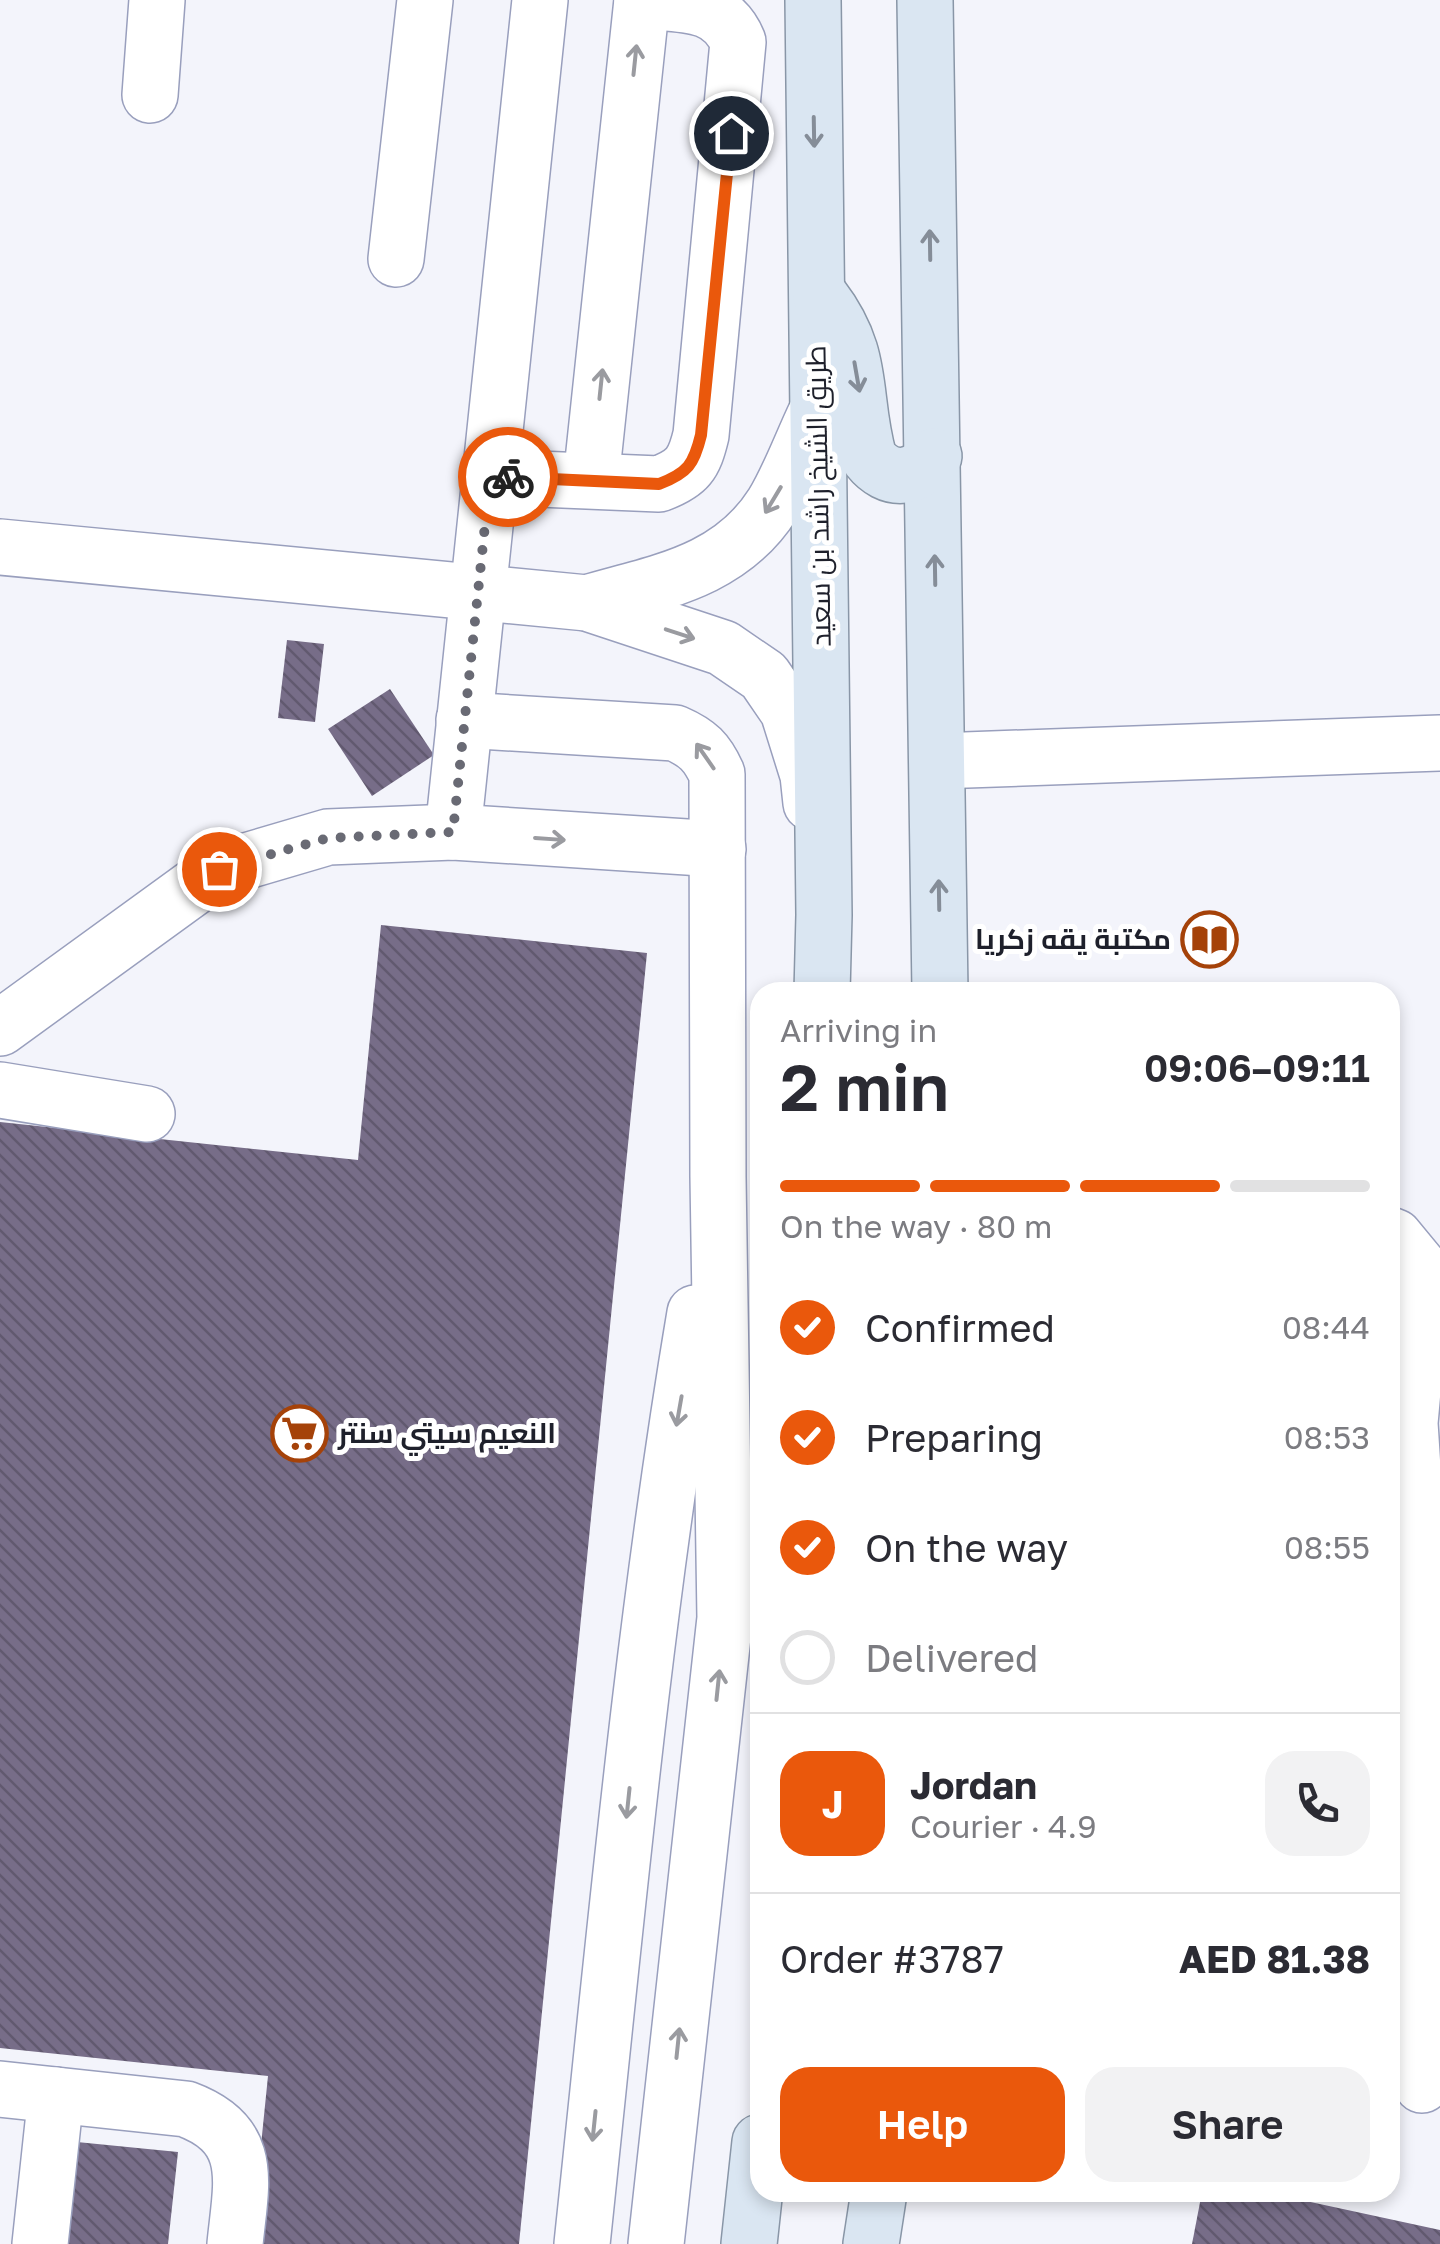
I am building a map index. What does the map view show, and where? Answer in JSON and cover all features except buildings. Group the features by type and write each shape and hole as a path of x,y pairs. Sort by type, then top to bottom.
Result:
{"main road":[{"path":"925,0 940,982"},
{"name":"طريق الشيخ راشد بن سعيد","path":"813,26 822,982"},
{"path":"816,290 846,335 854,360 870,458 878,468 902,476 915,474 934,456"},
{"path":"749,2244 754,2202"}],"lane":[{"path":"150,95 158,0"},
{"path":"396,258 426,0"},
{"path":"453,832 540,0"},
{"path":"490,477 659,484 678,476 695,460 701,435 738,42 732,28 708,8 642,0 591,480"},
{"path":"794,0 813,26"},
{"path":"588,603 697,571 739,544 772,504 816,412"},
{"path":"0,547 588,603 723,648 764,676 788,711 808,775 824,915"},
{"path":"464,720 676,734 695,741 708,755 717,774 718,1177 726,1618 656,2244"},
{"path":"938,761 1440,743"},
{"path":"0,1028 219,869 328,838 453,832 718,850"},
{"path":"0,1090 147,1114"},
{"path":"582,2244 635,1741 669,1469 718,1177"},
{"path":"1400,1246 1419,1266 1419,1325 1410,1424 1426,1682 1417,2084"},
{"path":"635,1741 711,1751"},
{"path":"0,2089 186,2109 210,2118 229,2135 240,2157 235,2244"},
{"path":"40,2244 56,2095"}],"way so far":[{"path":"219,869 328,838 453,832 490,477 508,477"}],"place":[{"name":"مكتبة يقه زكريا","path":"1210,939"},
{"name":"النعيم سيتي سنتر","path":"299,1433"}],"route":[{"path":"508,477 659,484 678,476 695,460 701,435 731,133"}]}
